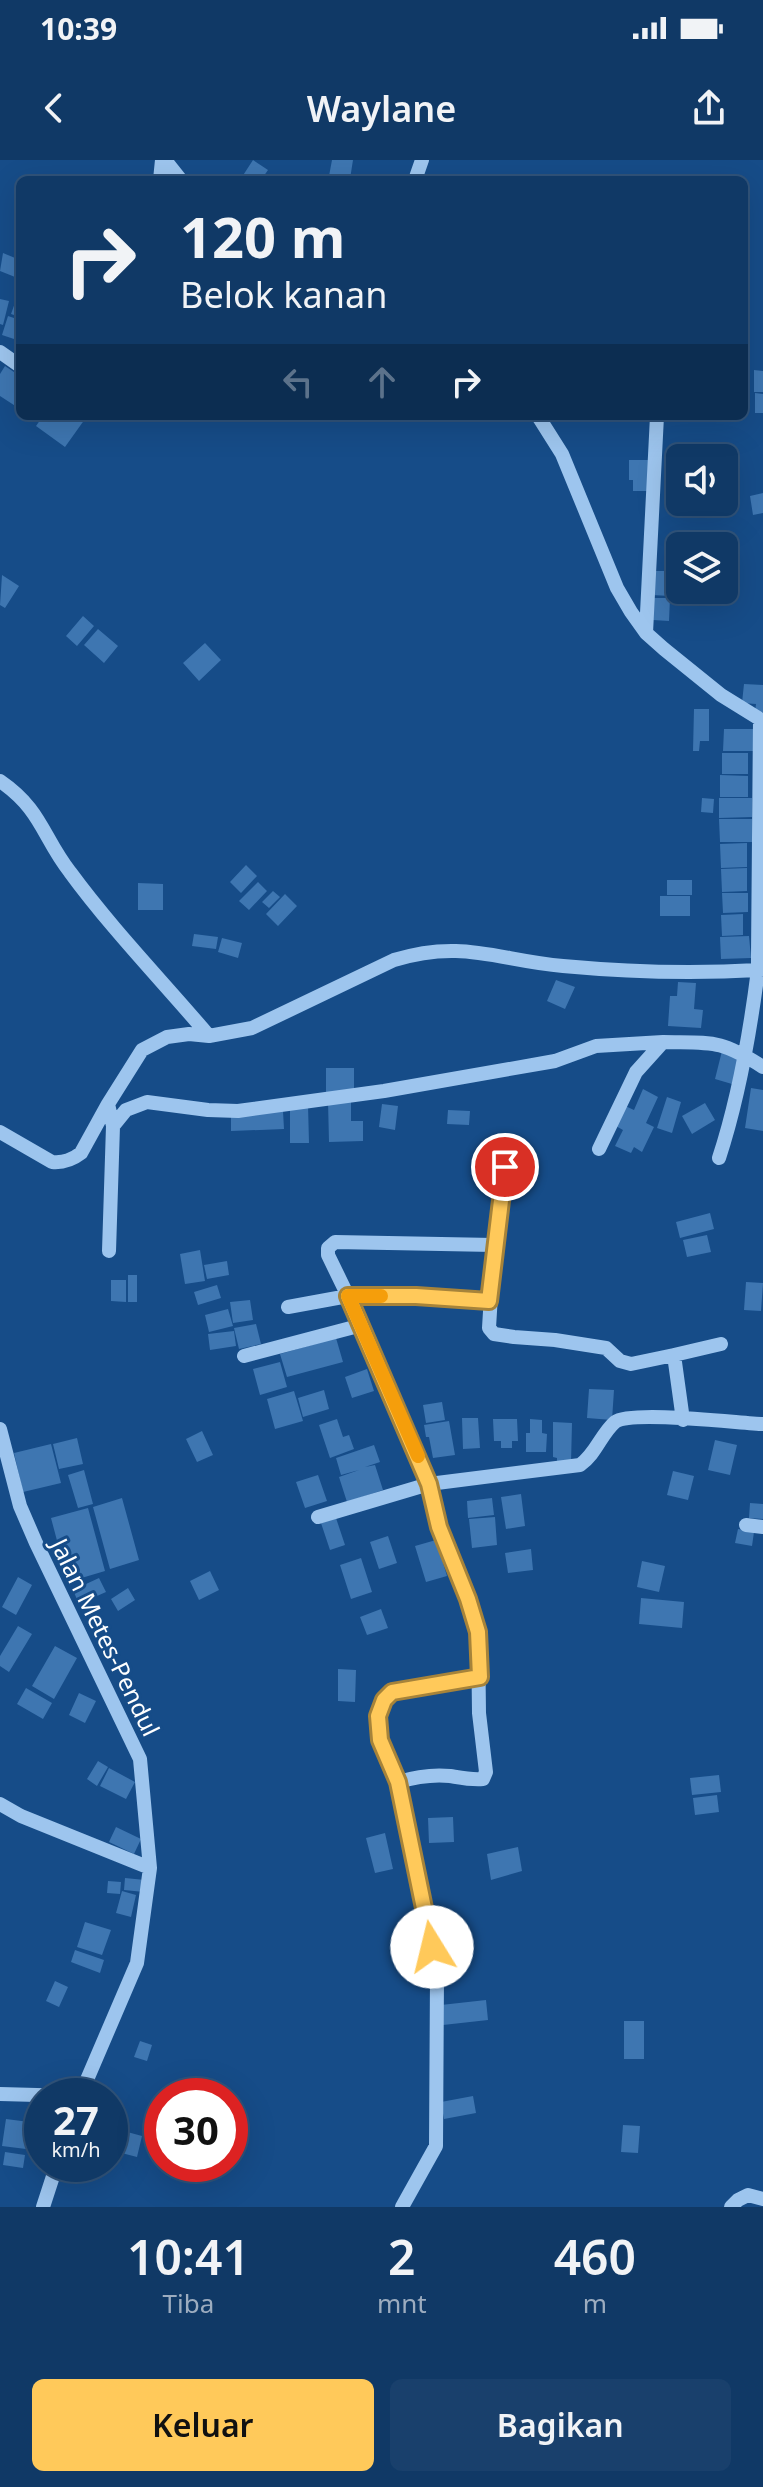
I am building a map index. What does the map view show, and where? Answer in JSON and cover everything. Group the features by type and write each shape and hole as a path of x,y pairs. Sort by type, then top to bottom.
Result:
{"street":[{"path":"164,160 178,176"},
{"path":"541,420 562,454 617,588 646,633 721,695 762,720 760,969 735,1105 719,1158"},
{"path":"646,633 657,420"},
{"path":"0,781 19,794 35,813 69,872 209,1036"},
{"path":"0,1132 52,1162 67,1161 81,1153 142,1050 167,1037 189,1034 209,1036 252,1028 394,960 437,950 477,951 564,966 698,974 760,969"},
{"path":"599,1149 636,1072 663,1042"},
{"path":"113,1126 126,1110 147,1102 238,1111 384,1091 555,1061 596,1046 718,1043 763,1067"},
{"path":"108,1104 113,1126 109,1251"},
{"path":"505,1167 487,1323 494,1334 606,1348 620,1361 631,1364 721,1344"},
{"path":"398,1782 417,1777 483,1779 486,1772 479,1713 478,1632 439,1527 429,1484 362,1325 328,1255 328,1248 335,1242 494,1245"},
{"path":"288,1307 348,1296 416,1296 489,1301"},
{"path":"244,1356 362,1325"},
{"path":"674,1355 683,1420"},
{"path":"318,1517 429,1484 580,1465 589,1459 616,1421 656,1416 763,1424"},
{"name":"Jalan Metes-Pendul","path":"0,1429 20,1506 140,1759 150,1868 137,1963 85,2078"},
{"path":"746,1525 763,1527"},
{"path":"402,2207 436,2146 437,1976 428,1917 398,1782 380,1740 378,1716 384,1700 392,1692 480,1677"},
{"path":"0,1804 21,1816 150,1868"},
{"path":"0,2094 24,2095"},
{"path":"43,2207 51,2182"},
{"path":"731,2207 738,2200 756,2197"}],"building":[{"path":"253,160 268,170 264,176 243,176"},
{"path":"332,160 353,160 350,176 329,176"},
{"path":"3,253 16,258 15,277 0,271"},
{"path":"0,299 9,301 3,325 0,324"},
{"path":"8,316 16,319 16,340 2,335"},
{"path":"5,366 16,373 16,406 0,396 0,374"},
{"path":"754,370 763,371 763,392 754,392"},
{"path":"755,393 763,394 763,413 755,413"},
{"path":"40,420 84,420 65,447 36,426"},
{"path":"629,460 650,460 650,491 633,491 633,480 629,480"},
{"path":"763,493 763,513 753,515 750,496"},
{"path":"652,571 666,571 666,596 651,595"},
{"path":"2,575 19,586 5,608 0,605"},
{"path":"654,598 666,598 666,604 670,604 669,621 653,620"},
{"path":"83,616 94,626 77,646 66,636"},
{"path":"98,629 118,646 104,663 84,645"},
{"path":"205,643 221,660 199,681 183,663"},
{"path":"744,684 763,685 763,712 755,712 756,704 742,703"},
{"path":"694,709 709,709 709,741 700,741 699,751 693,751"},
{"path":"724,729 754,729 754,751 723,751"},
{"path":"722,753 748,753 748,774 722,774"},
{"path":"720,775 748,776 748,797 720,797"},
{"path":"702,798 714,799 713,813 701,812"},
{"path":"719,798 752,798 752,817 719,818"},
{"path":"719,819 752,819 752,842 720,842"},
{"path":"747,843 747,867 721,868 720,844"},
{"path":"246,865 257,876 241,893 230,882"},
{"path":"747,868 747,891 722,892 721,869"},
{"path":"667,880 692,880 692,895 667,895"},
{"path":"258,882 267,891 249,910 239,901"},
{"path":"138,883 163,884 163,910 138,910"},
{"path":"273,891 280,897 269,908 262,902"},
{"path":"722,893 748,893 748,912 723,913"},
{"path":"285,894 297,906 278,926 266,914"},
{"path":"660,896 690,896 690,916 660,916"},
{"path":"743,914 743,935 722,936 721,915"},
{"path":"194,934 218,937 216,949 192,946"},
{"path":"749,936 751,958 721,959 720,937"},
{"path":"222,938 242,943 238,958 218,952"},
{"path":"556,980 575,987 565,1009 547,1001"},
{"path":"678,982 696,983 694,1009 703,1010 701,1028 668,1026 670,996 677,996"},
{"path":"722,1051 740,1056 732,1084 715,1079"},
{"path":"326,1068 354,1068 354,1093 326,1093"},
{"path":"751,1088 763,1090 763,1131 745,1128"},
{"path":"643,1089 658,1097 646,1123 654,1127 642,1152 634,1147 631,1153 615,1146 623,1130 614,1125 623,1105 634,1110"},
{"path":"667,1097 681,1102 672,1133 657,1128"},
{"path":"328,1101 351,1101 351,1121 363,1121 363,1141 329,1142"},
{"path":"705,1103 715,1120 692,1134 682,1116"},
{"path":"382,1104 398,1106 395,1130 379,1127"},
{"path":"290,1105 308,1105 309,1143 290,1143"},
{"path":"448,1110 470,1111 469,1125 447,1124"},
{"path":"283,1111 284,1129 231,1131 231,1117"},
{"path":"710,1213 714,1229 680,1238 676,1222"},
{"path":"707,1235 711,1252 687,1257 683,1240"},
{"path":"200,1250 205,1281 185,1284 180,1254"},
{"path":"227,1261 229,1275 207,1279 204,1265"},
{"path":"128,1275 137,1275 137,1302 128,1302"},
{"path":"111,1280 126,1280 126,1302 111,1301"},
{"path":"746,1282 763,1283 761,1311 744,1310"},
{"path":"217,1285 221,1298 198,1305 194,1292"},
{"path":"250,1300 253,1320 233,1323 230,1302"},
{"path":"228,1309 233,1326 209,1332 205,1315"},
{"path":"256,1324 261,1344 239,1349 234,1328"},
{"path":"234,1331 236,1346 210,1350 208,1334"},
{"path":"336,1338 343,1362 287,1377 280,1354"},
{"path":"280,1362 287,1387 260,1395 253,1369"},
{"path":"367,1369 374,1391 352,1398 345,1377"},
{"path":"589,1389 614,1390 612,1420 587,1418"},
{"path":"324,1390 329,1409 303,1417 298,1398"},
{"path":"294,1391 303,1421 275,1429 267,1399"},
{"path":"442,1402 445,1420 426,1423 423,1405"},
{"path":"462,1418 478,1418 480,1448 463,1449"},
{"path":"337,1419 343,1437 349,1435 354,1449 330,1458 319,1425"},
{"path":"493,1419 517,1419 518,1441 512,1441 512,1448 501,1448 501,1441 494,1441"},
{"path":"530,1419 542,1420 542,1433 547,1434 546,1452 526,1452"},
{"path":"449,1421 455,1455 433,1458 424,1425"},
{"path":"553,1422 572,1423 571,1463 557,1463 557,1458 553,1457"},
{"path":"202,1431 213,1455 197,1462 186,1439"},
{"path":"77,1438 83,1464 59,1469 53,1444"},
{"path":"715,1440 737,1445 730,1475 708,1470"},
{"path":"51,1444 61,1483 23,1492 14,1453"},
{"path":"374,1445 380,1462 365,1467 375,1465 383,1490 347,1502 339,1477 359,1470 341,1475 336,1458"},
{"path":"84,1470 93,1504 78,1508 68,1475"},
{"path":"673,1471 694,1476 688,1500 667,1495"},
{"path":"318,1475 327,1501 305,1508 296,1482"},
{"path":"521,1494 525,1526 506,1529 501,1497"},
{"path":"122,1498 139,1560 110,1569 93,1507"},
{"path":"492,1498 494,1515 468,1518 467,1501"},
{"path":"750,1503 763,1504 763,1519 749,1518"},
{"path":"88,1508 105,1571 68,1582 51,1518"},
{"path":"495,1517 497,1545 472,1548 469,1519"},
{"path":"336,1518 345,1545 330,1550 321,1523"},
{"path":"738,1529 754,1532 752,1546 735,1543"},
{"path":"388,1536 397,1563 379,1569 370,1542"},
{"path":"436,1540 447,1576 426,1582 415,1546"},
{"path":"531,1549 533,1570 508,1573 505,1553"},
{"path":"361,1558 372,1592 351,1599 340,1565"},
{"path":"642,1561 665,1566 659,1592 637,1587"},
{"path":"210,1571 219,1590 199,1600 190,1581"},
{"path":"18,1577 32,1585 16,1615 2,1607"},
{"path":"99,1578 106,1592 79,1604 73,1590"},
{"path":"128,1588 135,1600 118,1611 111,1599"},
{"path":"641,1598 684,1602 682,1628 639,1624"},
{"path":"381,1609 388,1628 367,1635 360,1617"},
{"path":"18,1626 32,1634 9,1672 0,1666 0,1656"},
{"path":"55,1646 77,1658 54,1699 32,1686"},
{"path":"338,1669 356,1670 355,1702 338,1701"},
{"path":"26,1688 52,1703 43,1719 17,1704"},
{"path":"79,1693 96,1701 85,1723 69,1715"},
{"path":"98,1761 108,1767 97,1786 87,1779"},
{"path":"109,1768 135,1782 126,1799 100,1786"},
{"path":"719,1775 721,1792 692,1795 690,1778"},
{"path":"717,1795 719,1812 695,1815 693,1798"},
{"path":"453,1817 454,1842 429,1843 428,1818"},
{"path":"116,1827 141,1839 134,1854 109,1842"},
{"path":"385,1833 393,1869 375,1873 366,1838"},
{"path":"518,1847 522,1871 491,1880 487,1854"},
{"path":"125,1878 145,1880 144,1892 124,1890"},
{"path":"108,1881 121,1882 120,1894 107,1893"},
{"path":"122,1891 136,1895 131,1917 116,1913"},
{"path":"85,1922 111,1930 102,1955 77,1947"},
{"path":"75,1950 104,1960 100,1973 71,1962"},
{"path":"55,1981 68,1987 59,2007 46,2001"},
{"path":"486,2000 488,2020 443,2025 441,2005"},
{"path":"624,2021 644,2021 644,2059 624,2059"},
{"path":"140,2041 152,2045 147,2061 134,2057"},
{"path":"473,2096 476,2113 444,2119 441,2102"},
{"path":"6,2119 24,2121 24,2149 2,2146"},
{"path":"623,2125 640,2126 638,2153 621,2152"},
{"path":"128,2132 142,2136 137,2157 128,2155"},
{"path":"5,2152 24,2155 23,2168 3,2165"}],"slow traffic":[{"path":"381,1296 348,1296 418,1456"}],"route":[{"path":"432,1947 398,1782 380,1740 378,1716 384,1700 392,1692 480,1677 478,1632 468,1599 448,1555 429,1484 348,1296 416,1296 489,1301 505,1167"}]}
